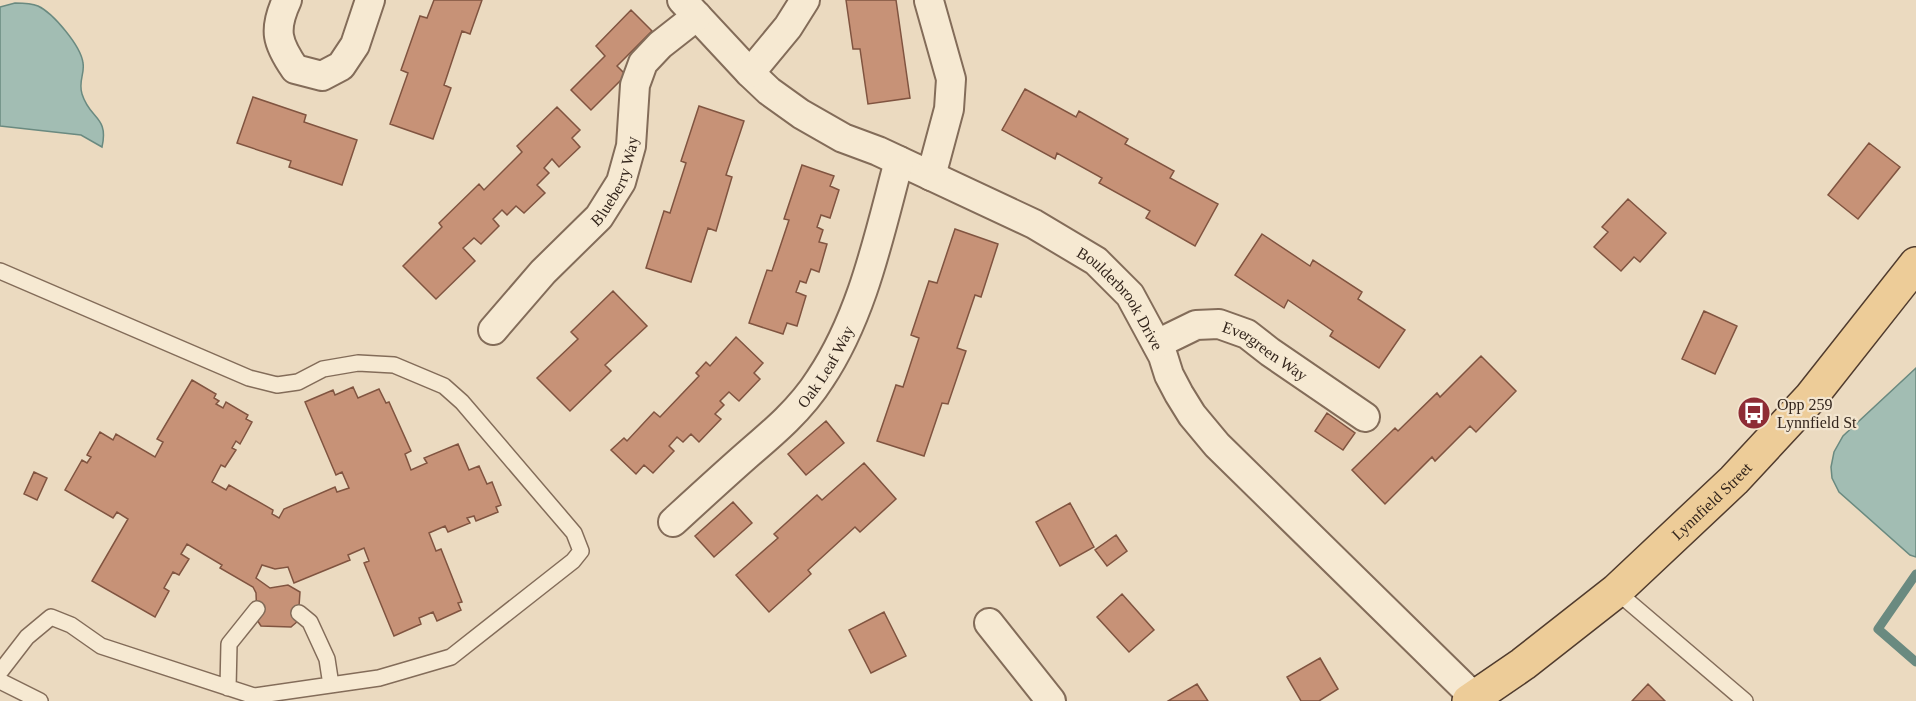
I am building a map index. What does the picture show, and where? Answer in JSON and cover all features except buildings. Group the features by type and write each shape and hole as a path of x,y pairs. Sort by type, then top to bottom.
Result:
{"main road":[{"name":"Lynnfield Street","path":"1472,699 1523,664 1617,591 1734,480 1811,397 1916,264"}],"street":[{"path":"287,0 278,27 281,49 295,69 322,76 341,66 355,45 370,0"},
{"path":"750,73 788,27 806,0"},
{"path":"929,1 951,79 949,109 931,176"},
{"name":"Boulderbrook Drive","path":"690,8 750,73 769,91 801,114 843,138 899,161 1034,224 1096,261 1131,295 1157,344 1179,394 1192,415 1217,445 1472,699"},
{"name":"Blueberry Way","path":"493,330 543,272 599,217 621,182 631,146 635,85 643,63 690,8"},
{"name":"Oak Leaf Way","path":"672,522 774,432 820,380 840,345 865,284 899,161"},
{"name":"Evergreen Way","path":"1157,344 1196,326 1219,324 1247,334 1365,417"},
{"path":"989,623 1051,701"}],"lane":[{"path":"0,271 249,378 277,385 298,382 322,369 358,363 394,365 444,386 462,402 574,533 581,551 573,561 451,657 379,678 255,699 101,646 71,625 51,617 27,637 0,672"},
{"path":"1617,591 1745,701"},
{"path":"228,688 229,644 257,609"},
{"path":"298,613 310,622 327,659 331,685"},
{"path":"0,681 40,701"}],"shaded area":[{"path":"15,3 33,4 51,15 77,48 83,63 82,94 89,109 101,123 102,147 81,135 0,126 0,7"},
{"path":"1916,368 1916,557 1910,555 1839,492 1832,478 1831,467 1834,452 1843,436"}],"waterway":[{"path":"1916,574 1878,629 1916,662"}],"place":[{"name":"Opp 259 Lynnfield St","path":"1754,413"}]}
